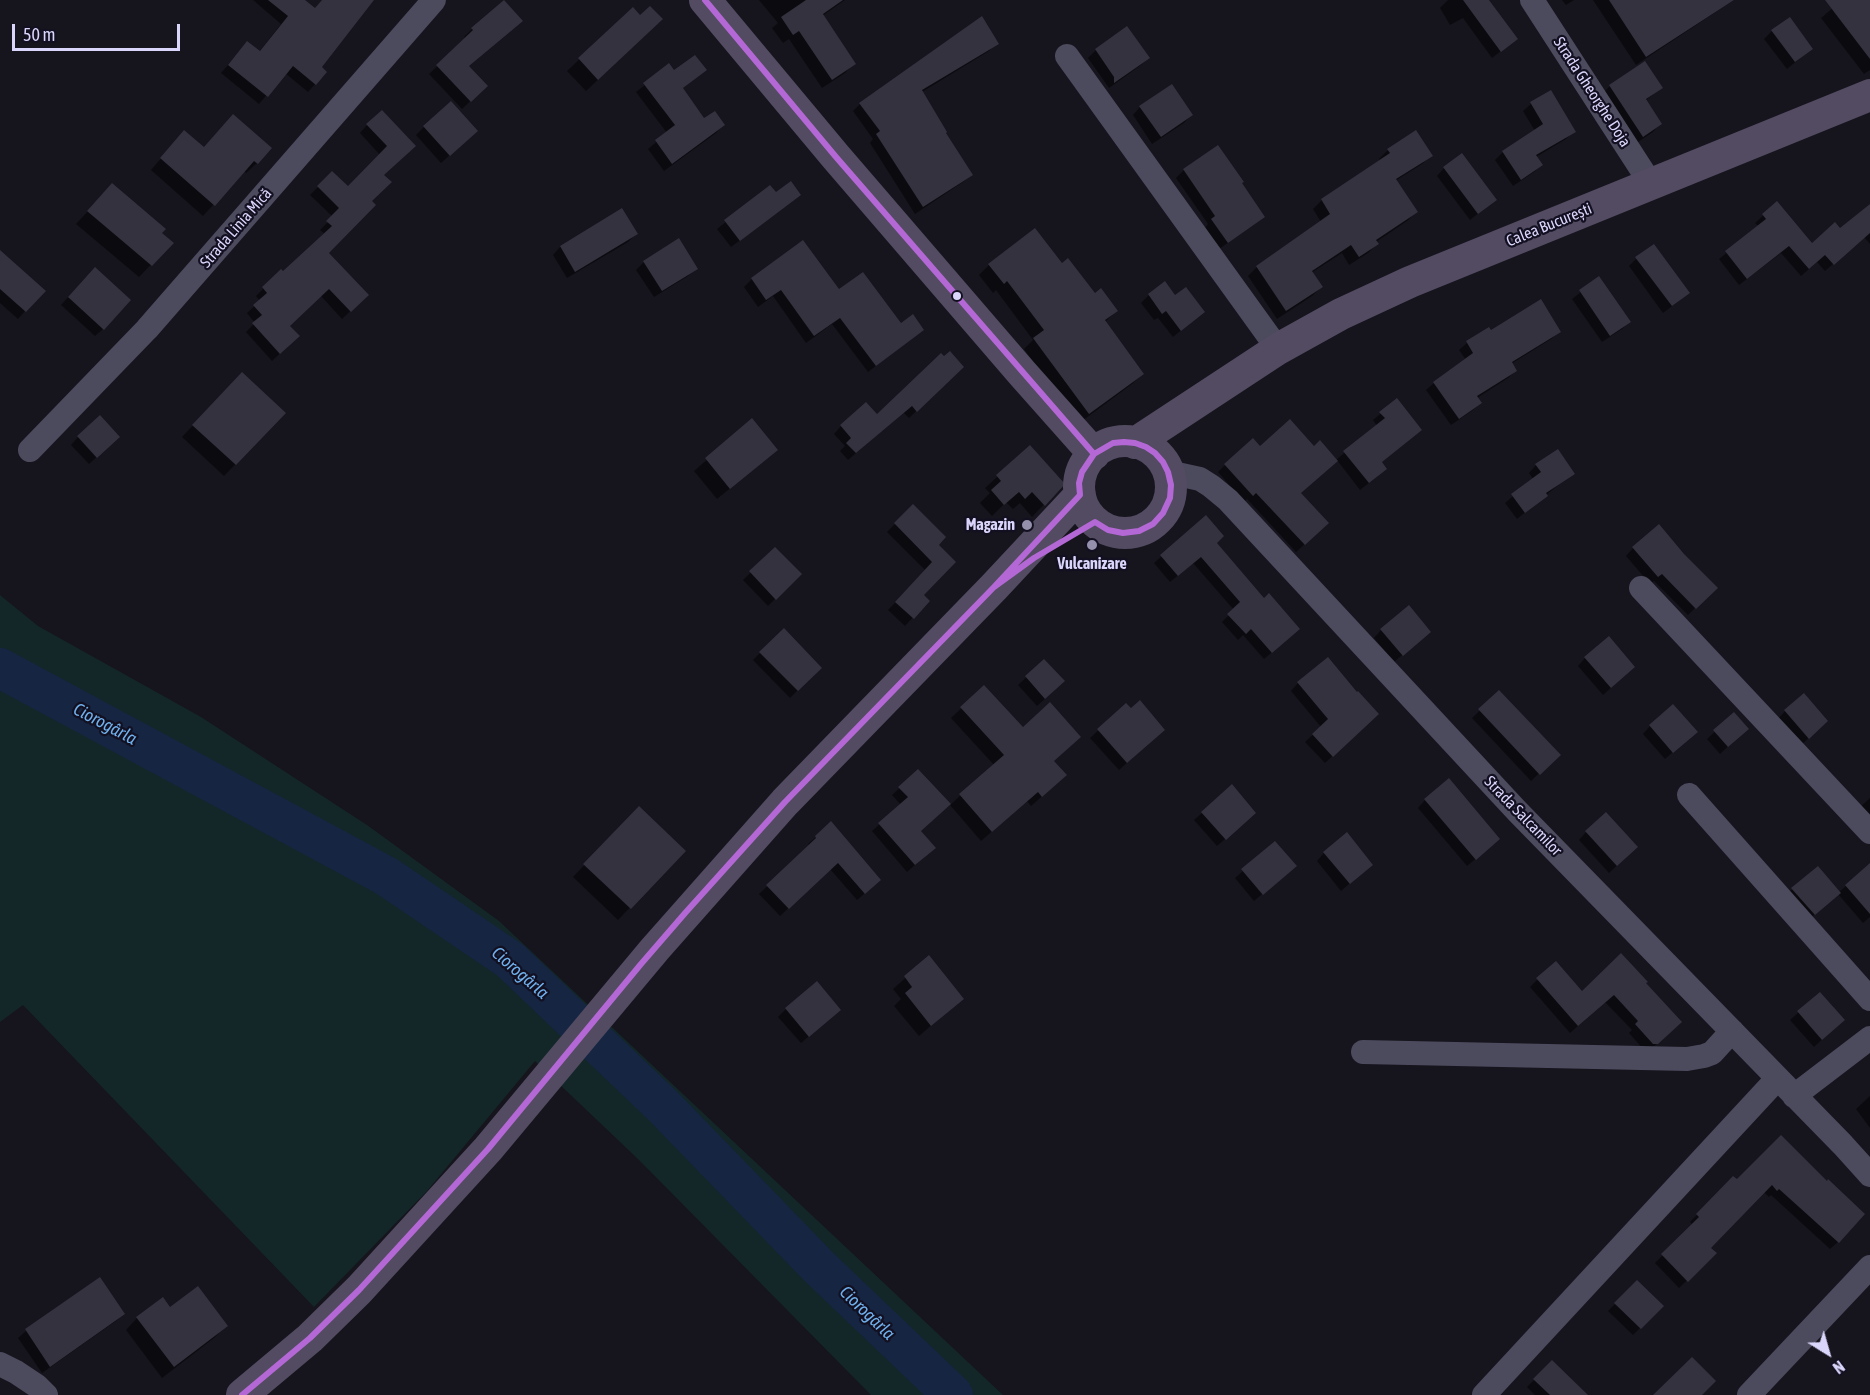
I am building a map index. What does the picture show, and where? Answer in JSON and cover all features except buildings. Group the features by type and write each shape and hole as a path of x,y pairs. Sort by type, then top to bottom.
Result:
{"main road":[{"path":"705,0 836,157 1094,454"},
{"name":"Calea București","path":"1135,443 1278,349 1341,314 1410,282 1870,95"},
{"name":"Calea București","path":"1166,467 1194,421 1238,375"},
{"path":"1113,443 1135,443 1155,453 1166,467 1171,485 1170,498 1163,513 1153,524 1139,531 1123,533 1108,530 1095,522 1082,505 1080,495 1082,472 1094,454 1113,443"},
{"path":"242,1395 310,1338 359,1290 442,1201 641,964 785,802 1080,495"},
{"path":"994,587 1034,558 1095,522"}],"street":[{"name":"Strada Linia Mică","path":"30,450 155,320 434,0"},
{"name":"Strada Gheorghe Doja","path":"1532,0 1651,184"},
{"path":"1067,56 1278,349"},
{"name":"Strada Salcamilor","path":"1166,467 1200,479 1228,500 1517,811 1870,1175"},
{"path":"1641,588 1870,832"},
{"path":"1689,795 1870,999"},
{"path":"1363,1052 1687,1059 1712,1053 1732,1031"},
{"path":"1484,1395 1786,1087 1870,1038"},
{"path":"1749,1395 1870,1267"},
{"path":"0,1364 30,1381 46,1395"}],"green space":[{"path":"0,595 38,626 201,717 367,825 499,921 1003,1395 871,1395 639,1160 535,1061 427,1191 314,1307 23,1005 0,1022"}],"waterway":[{"name":"Ciorogârla","path":"0,668 386,876 510,960 663,1106 819,1267 953,1395"}],"transit line":[{"path":"705,0 836,157 1094,454"},
{"path":"1124,442 1146,447 1163,462 1171,485 1170,498 1163,513 1153,524 1139,531 1123,533 1108,530 1095,522 1034,558 994,587 1080,495 1079,483 1082,472 1094,454 1113,443 1124,442"},
{"path":"785,802 994,587"},
{"path":"785,802 994,587"},
{"path":"686,912 785,802"},
{"path":"641,964 686,912"},
{"path":"641,964 686,912"},
{"path":"488,1149 641,964"},
{"path":"488,1149 641,964"},
{"path":"359,1290 488,1149"},
{"path":"359,1290 488,1149"},
{"path":"242,1395 310,1338 359,1290"}],"place":[{"name":"Magazin","path":"1027,525"},
{"name":"Vulcanizare","path":"1092,545"}]}
